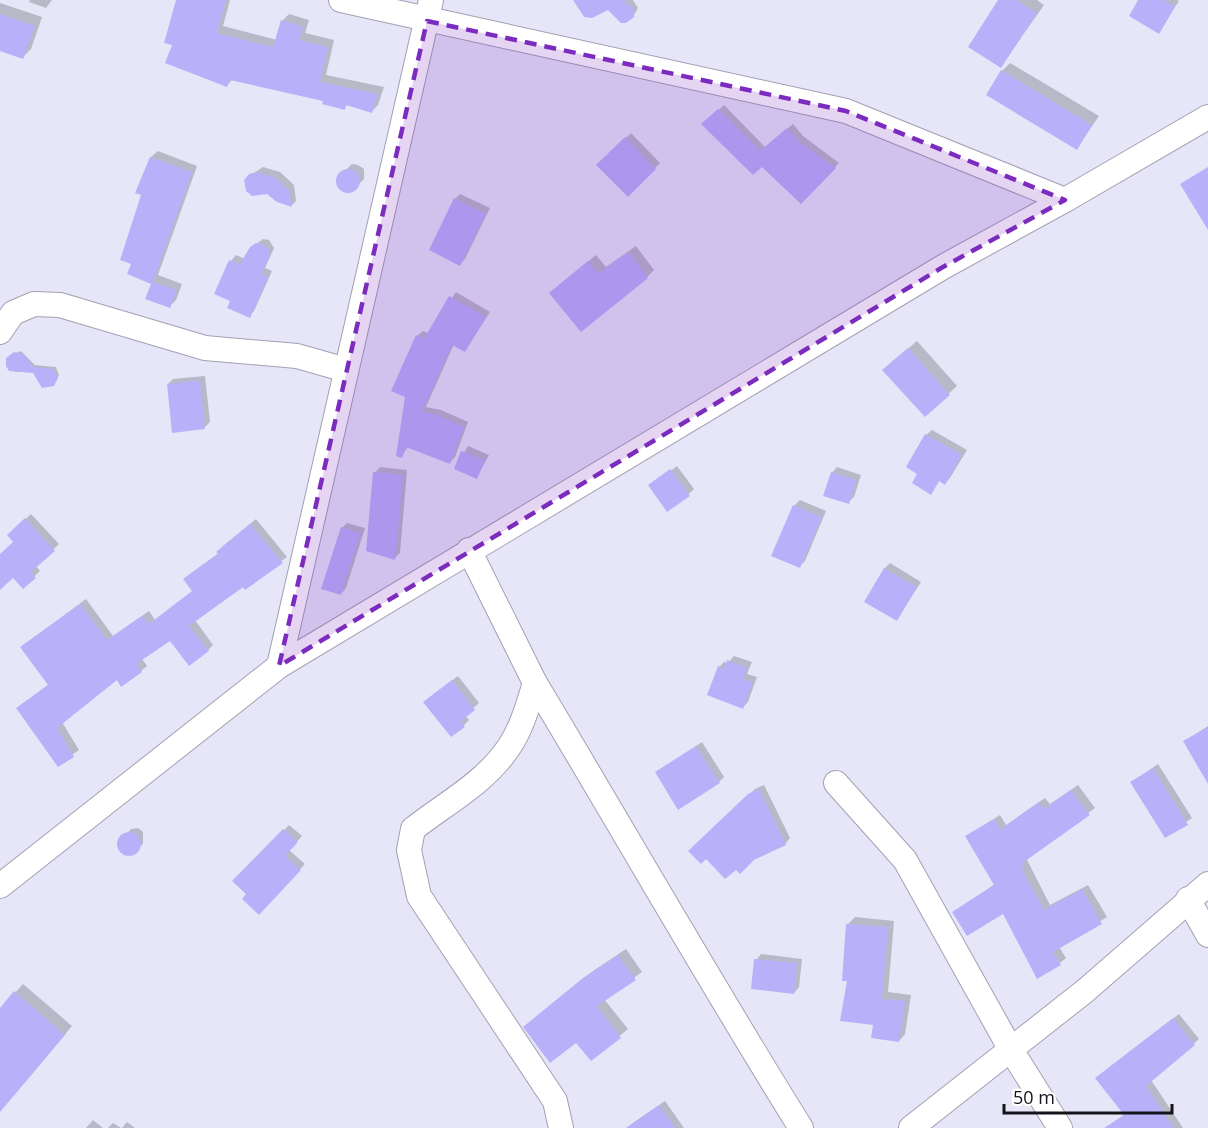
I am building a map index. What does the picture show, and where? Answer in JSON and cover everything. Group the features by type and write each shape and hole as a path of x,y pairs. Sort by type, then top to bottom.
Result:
{"street":[{"path":"342,0 429,10 846,111 1065,200"},
{"path":"279,666 429,10"},
{"path":"0,886 279,666 943,267 1208,117"},
{"path":"0,332 13,313 34,304 60,305 205,348 297,356 346,370"},
{"path":"469,550 535,683 648,872 716,992 801,1128"},
{"path":"535,683 524,718 508,748 472,786 413,829 409,850 419,896 555,1101 561,1128"},
{"path":"836,783 905,860 1011,1050 1060,1128"},
{"path":"911,1128 1085,991 1188,899 1208,884"},
{"path":"1188,899 1208,935"}],"highlighted area":[{"path":"427,21 846,111 1065,200 943,267 279,666"}],"building":[{"path":"176,0 226,0 217,33 273,47 281,20 303,27 299,40 328,47 320,82 378,94 372,113 346,105 345,110 322,104 323,101 230,80 227,87 165,63 172,45 164,43"},
{"path":"573,0 627,0 624,2 634,8 634,17 626,23 621,23 608,10 592,18 584,17"},
{"path":"998,0 1016,0 1037,13 1001,68 968,47"},
{"path":"1138,0 1164,0 1175,7 1159,34 1129,16"},
{"path":"0,14 35,26 23,59 0,51"},
{"path":"1001,70 1092,125 1077,150 986,95"},
{"path":"718,109 760,151 787,128 798,141 836,168 801,204 762,167 753,175 701,124"},
{"path":"625,137 656,169 628,197 596,165"},
{"path":"150,157 192,172 153,282 177,290 170,308 145,299 151,284 127,274 131,264 120,260 141,195 135,193"},
{"path":"1208,167 1208,230 1180,184"},
{"path":"348,169 357,172 360,181 357,190 348,193 339,190 336,181 339,172"},
{"path":"257,172 274,177 289,190 292,207 277,202 267,194 252,196 246,191 244,180 249,174"},
{"path":"454,198 486,214 460,266 429,250"},
{"path":"256,243 264,245 269,250 269,258 261,274 268,277 250,318 227,308 230,301 214,294 229,260 240,264 250,247"},
{"path":"629,252 648,278 581,332 549,293 588,261 598,273"},
{"path":"449,296 486,317 465,352 452,345 422,412 435,414 464,427 450,464 406,447 402,458 396,456 405,397 391,391 416,335 424,339"},
{"path":"908,348 950,395 925,417 882,370"},
{"path":"14,352 23,354 33,367 53,369 58,378 54,386 42,388 33,373 9,371 6,358"},
{"path":"200,380 205,429 172,433 167,384"},
{"path":"925,434 962,455 945,485 939,481 931,495 912,483 917,474 906,467"},
{"path":"461,451 485,460 477,479 454,469"},
{"path":"670,469 690,496 667,512 648,485"},
{"path":"373,472 403,475 395,560 366,551"},
{"path":"831,472 856,480 849,504 823,496"},
{"path":"793,505 822,517 800,568 771,556"},
{"path":"25,518 55,551 31,572 36,578 23,589 13,578 0,590 0,554 13,542 7,535"},
{"path":"250,524 283,563 245,590 243,587 189,626 209,651 189,666 170,641 136,664 142,672 121,687 117,680 57,728 74,757 58,767 16,708 48,685 20,647 80,604 107,640 142,616 149,624 192,591 183,579 218,554 216,552"},
{"path":"341,527 360,533 341,595 321,589"},
{"path":"884,568 917,587 897,621 864,602"},
{"path":"727,660 747,668 743,679 753,682 743,709 707,695 718,666 725,669"},
{"path":"452,680 475,710 461,721 465,727 451,737 423,702"},
{"path":"1208,727 1208,784 1183,741"},
{"path":"696,746 720,783 678,810 655,772"},
{"path":"1153,768 1188,825 1165,838 1130,782"},
{"path":"759,789 786,845 754,860 740,874 736,870 725,879 706,859 701,864 688,851 748,794"},
{"path":"1071,790 1090,815 1021,864 1024,869 1022,870 1044,910 1082,889 1102,924 1053,952 1061,965 1037,979 1003,914 967,936 952,912 994,885 965,836 994,819 1000,830 1039,802 1044,809"},
{"path":"283,829 298,842 285,856 301,870 259,915 242,899 246,894 232,881"},
{"path":"129,832 137,836 141,844 137,852 129,856 121,852 117,844 121,836"},
{"path":"846,924 888,927 882,999 905,1001 899,1042 871,1038 873,1025 840,1021 847,981 842,981"},
{"path":"618,955 636,980 597,1006 621,1038 591,1061 576,1043 550,1063 523,1027 583,978"},
{"path":"754,959 797,963 794,994 751,989"},
{"path":"14,991 65,1035 0,1112 0,1008"},
{"path":"1173,1018 1195,1045 1146,1086 1174,1128 1104,1128 1124,1115 1095,1078"},
{"path":"659,1105 675,1128 626,1128"}]}
